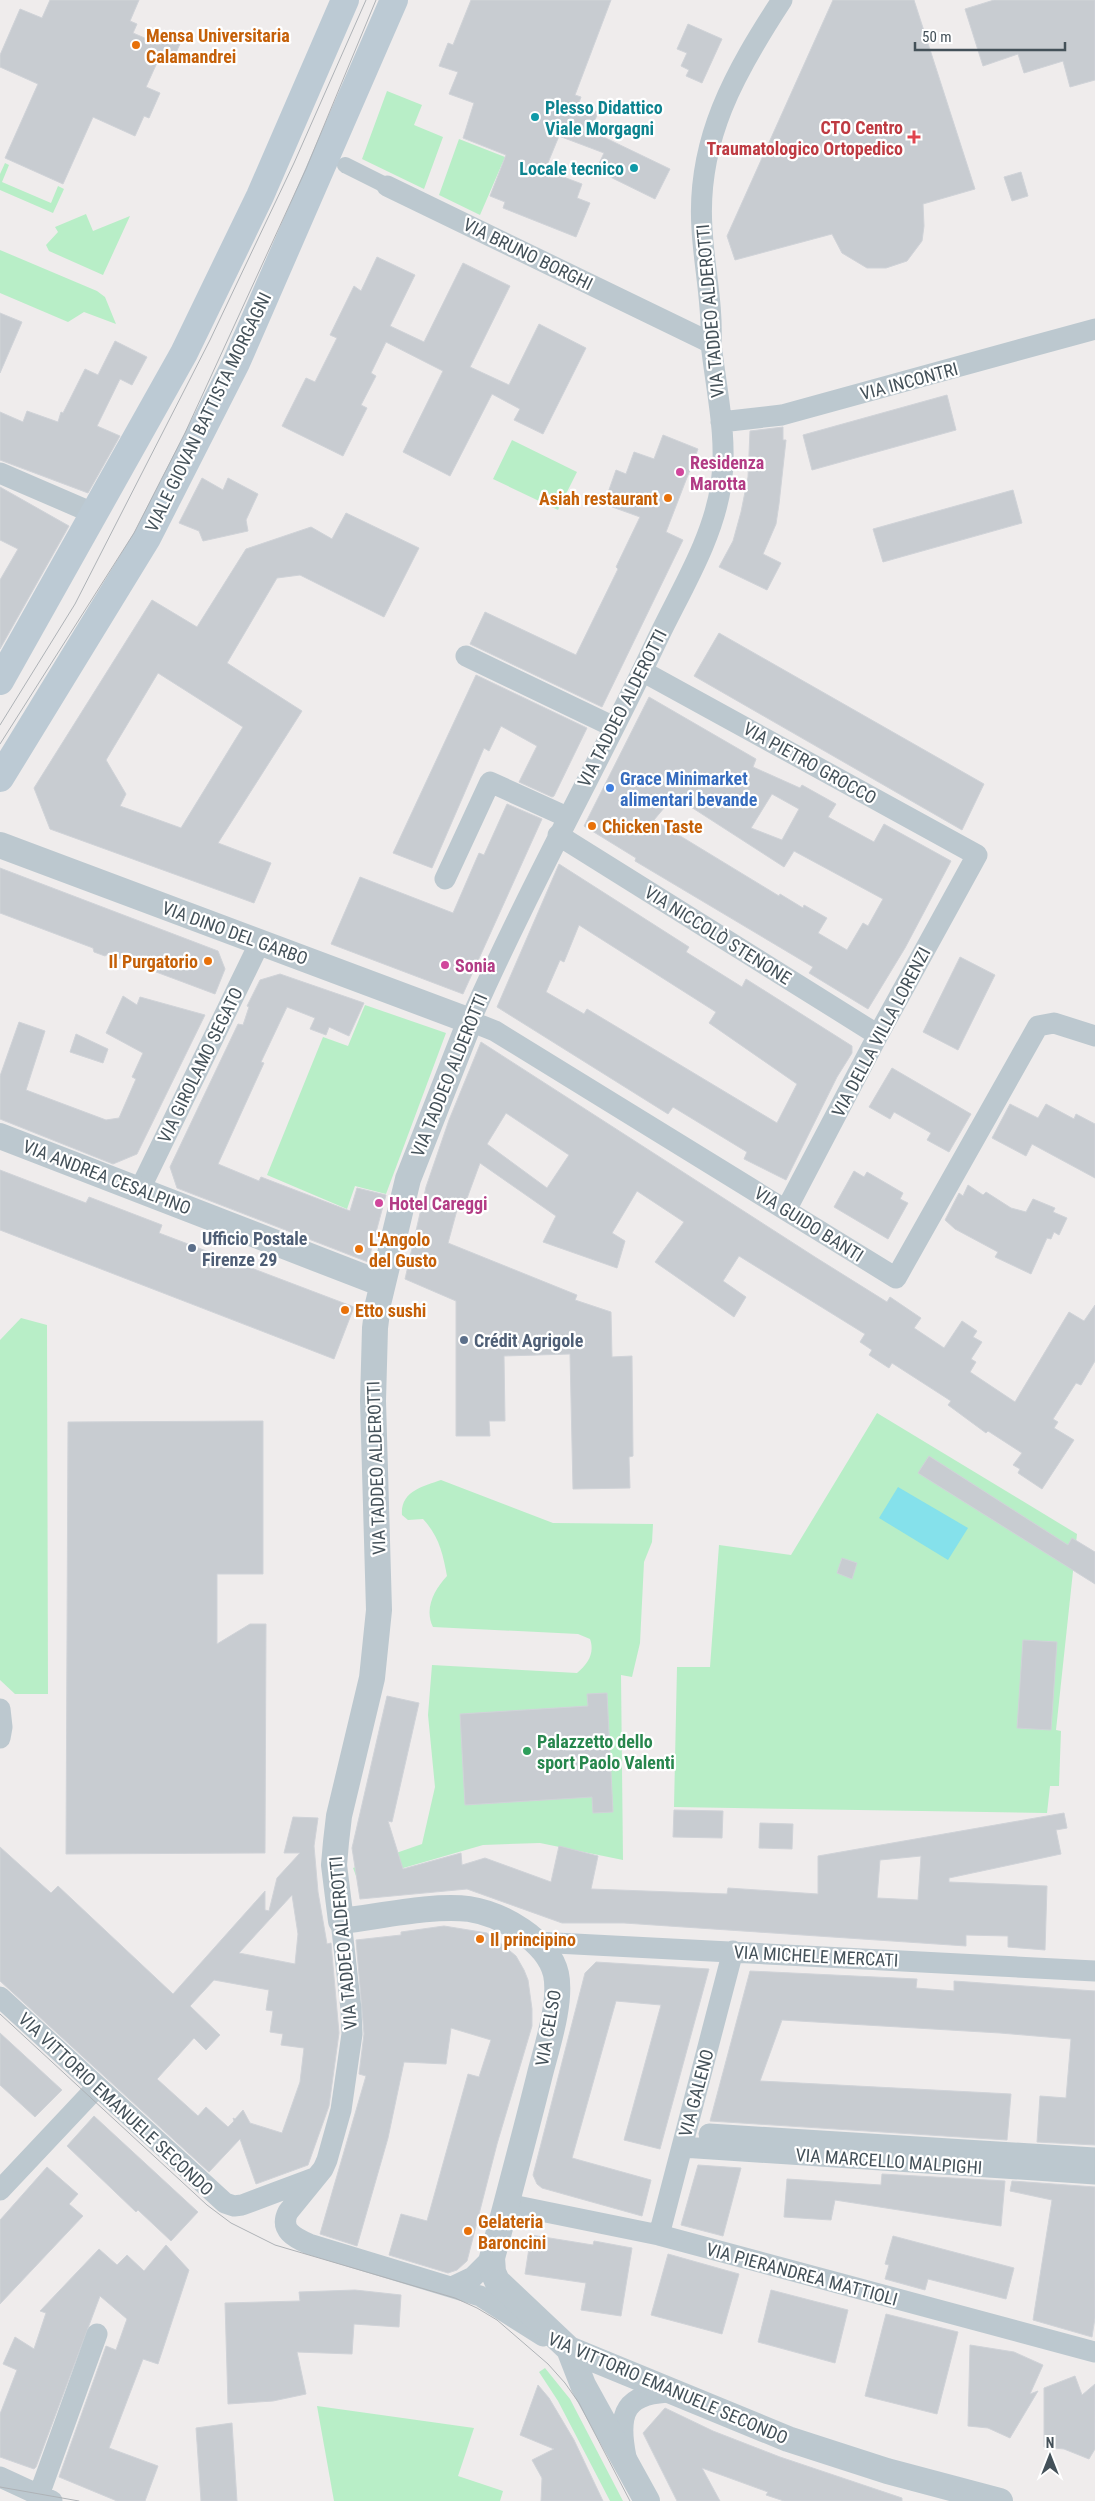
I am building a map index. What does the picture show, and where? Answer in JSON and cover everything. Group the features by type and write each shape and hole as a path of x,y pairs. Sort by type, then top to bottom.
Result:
{"main road":[{"path":"0,681 184,353 260,196 345,0"},
{"name":"VIALE GIOVAN BATTISTA MORGAGNI","path":"0,778 147,538 232,372 394,0"}],"street":[{"name":"VIA TADDEO ALDEROTTI","path":"289,2233 285,2224 286,2216 317,2177 327,2160 341,2110 352,2034 351,2009 334,1865 336,1836 341,1809 372,1678 379,1610 373,1401 375,1328 382,1284 408,1179 470,1021 563,826 642,670 699,551 715,510 721,485 723,447 711,343 712,326 701,211 707,155 717,120 733,80 782,0"},
{"name":"VIA BRUNO BORGHI","path":"345,165 711,343"},
{"name":"VIA INCONTRI","path":"721,422 782,416 1095,329"},
{"path":"0,473 95,514"},
{"path":"466,656 614,727"},
{"name":"VIA PIETRO GROCCO","path":"642,670 977,855"},
{"name":"VIA NICCOLÒ STENONE","path":"445,880 490,782 563,826 878,1035"},
{"name":"VIA DINO DEL GARBO","path":"0,845 470,1021"},
{"name":"VIA DELLA VILLA LORENZI","path":"786,1210 878,1035 977,855"},
{"name":"VIA GIROLAMO SEGATO","path":"140,1189 260,942"},
{"name":"VIA GUIDO BANTI","path":"470,1021 495,1031 896,1278 1036,1028 1041,1024 1054,1023 1095,1036"},
{"name":"VIA ANDREA CESALPINO","path":"0,1136 382,1284"},
{"path":"0,1709 1,1736"},
{"name":"VIA CELSO","path":"341,1921 442,1909 469,1909 504,1922 536,1942 553,1967 557,1984 548,2042 492,2258 473,2277 452,2287"},
{"name":"VIA MICHELE MERCATI","path":"536,1942 733,1951 1095,1972"},
{"name":"VIA GALENO","path":"659,2236 733,1951"},
{"name":"VIA VITTORIO EMANUELE SECONDO","path":"0,1997 220,2199 234,2206 247,2204 317,2177"},
{"path":"0,2190 97,2087"},
{"name":"VIA MARCELLO MALPIGHI","path":"684,2140 1095,2158"},
{"name":"VIA MARCELLO MALPIGHI","path":"684,2140 1095,2174"},
{"name":"VIA PIERANDREA MATTIOLI","path":"507,2204 659,2236 1095,2352"},
{"name":"VIA VITTORIO EMANUELE SECONDO","path":"289,2233 309,2244 452,2287 488,2300 543,2336 567,2348 797,2442 887,2471 1000,2501"},
{"path":"492,2258 493,2272 502,2287 567,2348 583,2385 646,2501"},
{"path":"0,2477 46,2498 97,2334"},
{"path":"629,2467 622,2432 626,2410 632,2402 644,2396 673,2392"}],"green space":[{"path":"387,91 422,105 414,125 443,137 424,189 362,159"},
{"path":"459,139 505,157 480,215 439,195"},
{"path":"5,163 9,165 2,182 51,203 58,186 64,189 53,213 0,190 0,174"},
{"path":"86,214 93,231 130,216 103,275 49,251 46,245 58,232 55,227"},
{"path":"0,250 97,291 105,297 116,324 84,312 68,322 0,293"},
{"path":"512,440 577,472 558,510 493,479"},
{"path":"365,1005 446,1033 386,1194 355,1186 347,1209 267,1175 323,1037 348,1046"},
{"path":"21,1318 47,1325 48,1694 15,1694 0,1680 0,1340"},
{"path":"877,1413 1077,1534 1056,1730 1061,1731 1059,1786 1050,1786 1047,1813 674,1807 677,1667 710,1667 719,1545 791,1555"},
{"path":"441,1480 553,1523 653,1524 652,1542 644,1562 640,1643 632,1677 621,1675 623,1860 540,1843 483,1845 358,1881 353,1868 422,1844 435,1787 428,1715 432,1665 577,1673 590,1658 591,1654 590,1639 578,1634 433,1627 430,1620 430,1607 434,1594 447,1576 444,1560 437,1539 428,1525 423,1519 408,1520 402,1515 402,1507 405,1500 414,1491"},
{"path":"545,2368 570,2399 623,2501 610,2501 558,2401 539,2372"},
{"path":"317,2406 474,2428 458,2476 503,2491 500,2501 334,2501"}],"water":[{"path":"898,1487 968,1528 948,1560 879,1518"}],"building":[{"path":"50,0 139,0 130,21 137,24 133,33 161,45 164,37 180,44 173,59 161,54 146,87 160,93 149,118 144,116 135,136 93,117 63,184 5,158 38,84 0,67 0,55 20,9 42,18"},
{"name":"Plesso Didattico Viale Morgagni","path":"471,0 611,0 575,95 581,97 578,105 598,112 591,131 670,169 655,199 596,170 604,153 559,136 545,170 582,184 577,198 590,203 576,237 503,208 505,202 490,196 506,155 463,138 474,103 449,94 458,72 439,66 448,43 453,45"},
{"path":"833,0 914,0 975,189 923,204 924,226 922,241 907,261 886,268 867,268 842,253 832,234 735,260 727,236"},
{"path":"994,0 1095,0 1095,80 1070,87 1063,61 1024,73 1018,54 983,66 965,9"},
{"path":"688,24 722,39 702,83 686,76 689,70 681,66 687,53 677,49"},
{"path":"1021,172 1028,196 1012,201 1004,177"},
{"path":"377,257 415,275 390,326 424,342 463,263 510,286 470,367 509,385 539,324 586,348 543,434 514,420 520,409 492,394 450,476 403,452 443,371 386,342 371,373 376,376 361,405 367,408 343,456 282,426 306,378 315,382 337,338 330,335 354,286 361,291"},
{"path":"0,313 22,322 0,373"},
{"path":"115,341 147,357 132,385 120,379 97,426 120,436 88,493 0,460 0,412 23,422 27,411 58,422 61,412 63,413 85,369 98,375"},
{"path":"947,395 956,430 812,470 803,435"},
{"path":"783,427 783,440 786,440 776,524 763,554 781,563 767,590 719,567 733,541 741,512 748,477 750,431"},
{"path":"663,435 698,449 666,532 683,540 602,707 470,644 485,612 576,655 618,569 616,567 640,517 604,504 616,470 626,474 634,452 654,459"},
{"path":"202,478 223,490 228,478 258,494 246,520 248,531 203,541 199,531 179,523"},
{"path":"0,487 69,526 0,649 0,580 18,549 0,540"},
{"path":"1013,490 1022,523 883,562 873,529"},
{"path":"346,513 419,548 384,617 300,575 277,578 227,663 302,711 218,843 271,863 254,903 50,829 34,788 152,600 197,627 246,549 311,527 332,539","holes":["158,673 243,727 181,828 120,806 126,794 106,760"]},
{"path":"719,633 984,784 962,830 694,676"},
{"path":"476,675 587,728 552,797 519,782 537,746 501,726 489,751 484,748 432,868 393,853"},
{"path":"649,697 756,759 753,767 800,788 802,785 836,804 828,817 874,842 884,824 951,861 905,948 868,1009 809,973 813,967 635,861 636,858 584,826","holes":["772,794 799,809 782,840 751,828","674,796 784,867 794,851 883,899 868,926 863,923 847,950 818,933 827,918 804,905 803,908 780,894 779,896 654,820"]},
{"path":"507,804 542,819 463,994 331,944 360,877 453,913 479,853 484,855"},
{"path":"559,864 689,947 686,952 742,987 746,979 852,1046 852,1053 837,1077 786,1180 744,1159 747,1152 673,1107 668,1114 497,1007","holes":["579,925 716,1012 709,1023 797,1084 777,1123 587,1009 584,1014 546,992 560,960 564,962"]},
{"path":"0,868 218,951 225,969 215,994 108,954 105,956 94,952 93,948 0,913"},
{"path":"960,957 995,975 958,1050 923,1032"},
{"path":"280,974 364,1003 349,1036 329,1027 326,1035 310,1029 315,1018 287,1007 261,1062 264,1063 218,1164 259,1181 261,1177 350,1211 357,1188 386,1195 368,1262 177,1188 170,1167 238,1024 243,1025 249,1007 247,1006 260,980"},
{"path":"123,996 137,1005 140,997 205,1015 137,1154 113,1164 0,1119 0,1076 19,1022 45,1031 26,1090 106,1120 119,1118 136,1079 132,1077 143,1053 106,1033"},
{"path":"76,1034 108,1049 103,1063 70,1052"},
{"path":"481,1042 887,1302 890,1297 921,1318 914,1328 944,1348 962,1321 977,1331 973,1337 982,1342 971,1359 976,1362 970,1372 1015,1402 1069,1312 1084,1321 1095,1305 1095,1361 1081,1385 1076,1383 1053,1419 1058,1422 1054,1428 1074,1440 1042,1489 1018,1473 1020,1469 1013,1465 1022,1453 988,1431 986,1433 948,1405 951,1401 892,1363 889,1368 869,1355 872,1350 860,1342 865,1334 739,1256 723,1281 746,1297 734,1317 655,1262 684,1222 637,1191 612,1233 625,1241 617,1268 543,1242 556,1216 480,1163 466,1201 460,1199 448,1243 577,1295 575,1300 611,1312 612,1357 632,1356 633,1456 629,1457 630,1488 573,1489 570,1354 504,1356 505,1421 489,1421 490,1436 456,1436 456,1301 405,1279 426,1187 449,1120","holes":["506,1113 569,1155 547,1188 487,1144"]},
{"path":"892,1068 971,1114 949,1152 927,1140 931,1133 894,1112 890,1119 869,1107"},
{"path":"1010,1104 1038,1118 1046,1104 1074,1119 1076,1114 1095,1124 1095,1178 1032,1144 1026,1156 992,1138"},
{"path":"0,1170 86,1203 89,1197 162,1225 159,1233 354,1307 334,1359 0,1230"},
{"path":"854,1171 864,1177 867,1172 903,1193 900,1199 908,1203 888,1239 834,1207"},
{"path":"968,1185 983,1195 986,1192 1011,1208 1026,1212 1033,1199 1055,1208 1053,1212 1067,1218 1059,1235 1054,1232 1051,1239 1047,1238 1031,1274 995,1257 998,1252 955,1229 945,1220 959,1193 963,1196"},
{"path":"263,1421 263,1574 217,1574 217,1644 250,1624 266,1624 265,1853 66,1854 68,1422"},
{"path":"929,1456 1068,1545 1072,1538 1095,1552 1095,1584 918,1473"},
{"path":"842,1558 857,1563 852,1579 837,1573"},
{"path":"1023,1640 1057,1642 1051,1730 1017,1728"},
{"path":"607,1693 613,1812 593,1813 592,1797 465,1805 460,1714 588,1706 587,1694"},
{"path":"387,1696 419,1703 392,1822 388,1821 403,1869 461,1853 462,1865 485,1858 551,1882 559,1846 598,1856 591,1889 727,1894 728,1888 818,1894 818,1856 1064,1813 1067,1828 1056,1830 1061,1854 949,1878 949,1882 1047,1886 1045,1950 1008,1947 1008,1936 966,1935 966,1946 624,1923 562,1923 467,1889 360,1899 352,1848","holes":["921,1856 918,1900 877,1898 880,1860"]},
{"path":"674,1810 723,1811 722,1838 673,1837"},
{"path":"293,1817 318,1818 314,1846 318,1892 327,1944 331,1943 339,2033 329,2106 308,2165 256,2184 240,2139 209,2172 0,1981 0,1847 51,1893 58,1886 173,1994 265,1891 265,1910 269,1911 277,1878 300,1853 284,1853","holes":["292,1895 298,1934 295,1964 239,1953","214,1980 269,1990 266,2010 273,2011 270,2032 283,2034 281,2045 304,2048 300,2082 282,2133 250,2123 243,2110 235,2119 233,2118 234,2121 228,2127 206,2107 198,2116 157,2079 194,2038 206,2050 220,2035 190,2006"]},
{"path":"760,1823 793,1824 792,1849 759,1848"},
{"path":"444,1926 487,1933 516,1956 528,1980 532,2009 532,2026 497,2144 467,2261 457,2270 448,2273 389,2255 401,2214 427,2221 468,2074 479,2077 491,2040 451,2028 446,2064 404,2062 388,2138 357,2246 320,2234 366,2076 359,2074 364,2034 356,1940 401,1935 401,1932"},
{"path":"596,1962 709,1969 660,2149 624,2140 661,2005 616,2001 572,2158 651,2180 642,2216 542,2188 537,2184 533,2175 585,1973"},
{"path":"750,1971 917,1979 916,1988 954,1991 954,1981 1095,1991 1095,2145 1037,2142 1040,2096 1066,2098 1071,2039 1000,2033 782,2020 760,2081 1011,2094 1007,2140 710,2121"},
{"path":"0,2033 62,2090 35,2117 0,2085"},
{"path":"94,2116 198,2212 171,2241 138,2210 136,2212 67,2146"},
{"path":"698,2165 741,2168 723,2236 681,2225"},
{"path":"47,2167 78,2194 69,2204 83,2216 0,2304 0,2220"},
{"path":"882,2174 1005,2181 1001,2226 835,2200 831,2220 784,2217 787,2179 881,2185"},
{"path":"1012,2181 1095,2187 1095,2318 1092,2337 1033,2320 1052,2200 1010,2191"},
{"path":"531,2235 593,2245 594,2241 632,2248 621,2316 581,2310 586,2283 525,2274"},
{"path":"893,2236 1014,2268 1006,2299 928,2279 925,2290 885,2279 889,2265 885,2264"},
{"path":"166,2245 189,2270 158,2364 143,2359 109,2448 158,2466 145,2501 117,2501 59,2477 106,2346 116,2350 127,2319 100,2296 36,2467 34,2469 0,2457 0,2414 17,2370 3,2364 15,2337 34,2349 46,2313 40,2311 99,2249 117,2265 127,2255 144,2271"},
{"path":"668,2254 739,2274 722,2334 651,2315"},
{"path":"355,2290 401,2295 399,2327 354,2324 352,2354 297,2352 306,2394 273,2401 228,2404 225,2303 300,2301 299,2292"},
{"path":"771,2290 848,2310 835,2363 758,2342"},
{"path":"886,2314 958,2332 937,2414 865,2396"},
{"path":"970,2345 1014,2352 1043,2365 1030,2394 1038,2391 1010,2438 988,2428 968,2426"},
{"path":"1075,2376 1082,2395 1095,2384 1095,2449 1089,2459 1064,2449 1044,2447 1044,2388"},
{"path":"538,2385 549,2398 574,2440 603,2501 541,2501 542,2478 532,2460 554,2449 520,2435"},
{"path":"665,2408 713,2431 780,2457 902,2498 902,2501 784,2501 766,2495 768,2492 702,2468 720,2501 677,2501 643,2433"},
{"path":"232,2423 237,2501 201,2501 196,2428"}],"tram line":[{"path":"0,725 75,604 210,340 294,163 366,0"},
{"path":"0,744 134,533 185,433 306,169 376,0"},
{"path":"0,2014 207,2205 231,2223 275,2245 455,2298 497,2320 548,2364 565,2383 579,2403 630,2501"},
{"path":"0,2487 79,2501"}],"place":[{"name":"Mensa Universitaria Calamandrei","path":"136,45"},
{"name":"Plesso Didattico Viale Morgagni","path":"535,117"},
{"name":"CTO Centro Traumatologico Ortopedico","path":"914,137"},
{"name":"Locale tecnico","path":"634,168"},
{"name":"Residenza Marotta","path":"680,472"},
{"name":"Asiah restaurant","path":"668,498"},
{"name":"Grace Minimarket alimentari bevande","path":"610,788"},
{"name":"Chicken Taste","path":"592,826"},
{"name":"Il Purgatorio","path":"208,961"},
{"name":"Sonia","path":"445,965"},
{"name":"Hotel Careggi","path":"379,1203"},
{"name":"Ufficio Postale Firenze 29","path":"192,1248"},
{"name":"L'Angolo del Gusto","path":"359,1249"},
{"name":"Etto sushi","path":"345,1310"},
{"name":"Crédit Agrigole","path":"464,1340"},
{"name":"Palazzetto dello sport Paolo Valenti","path":"527,1751"},
{"name":"Il principino","path":"480,1939"},
{"name":"Gelateria Baroncini","path":"468,2231"}]}
